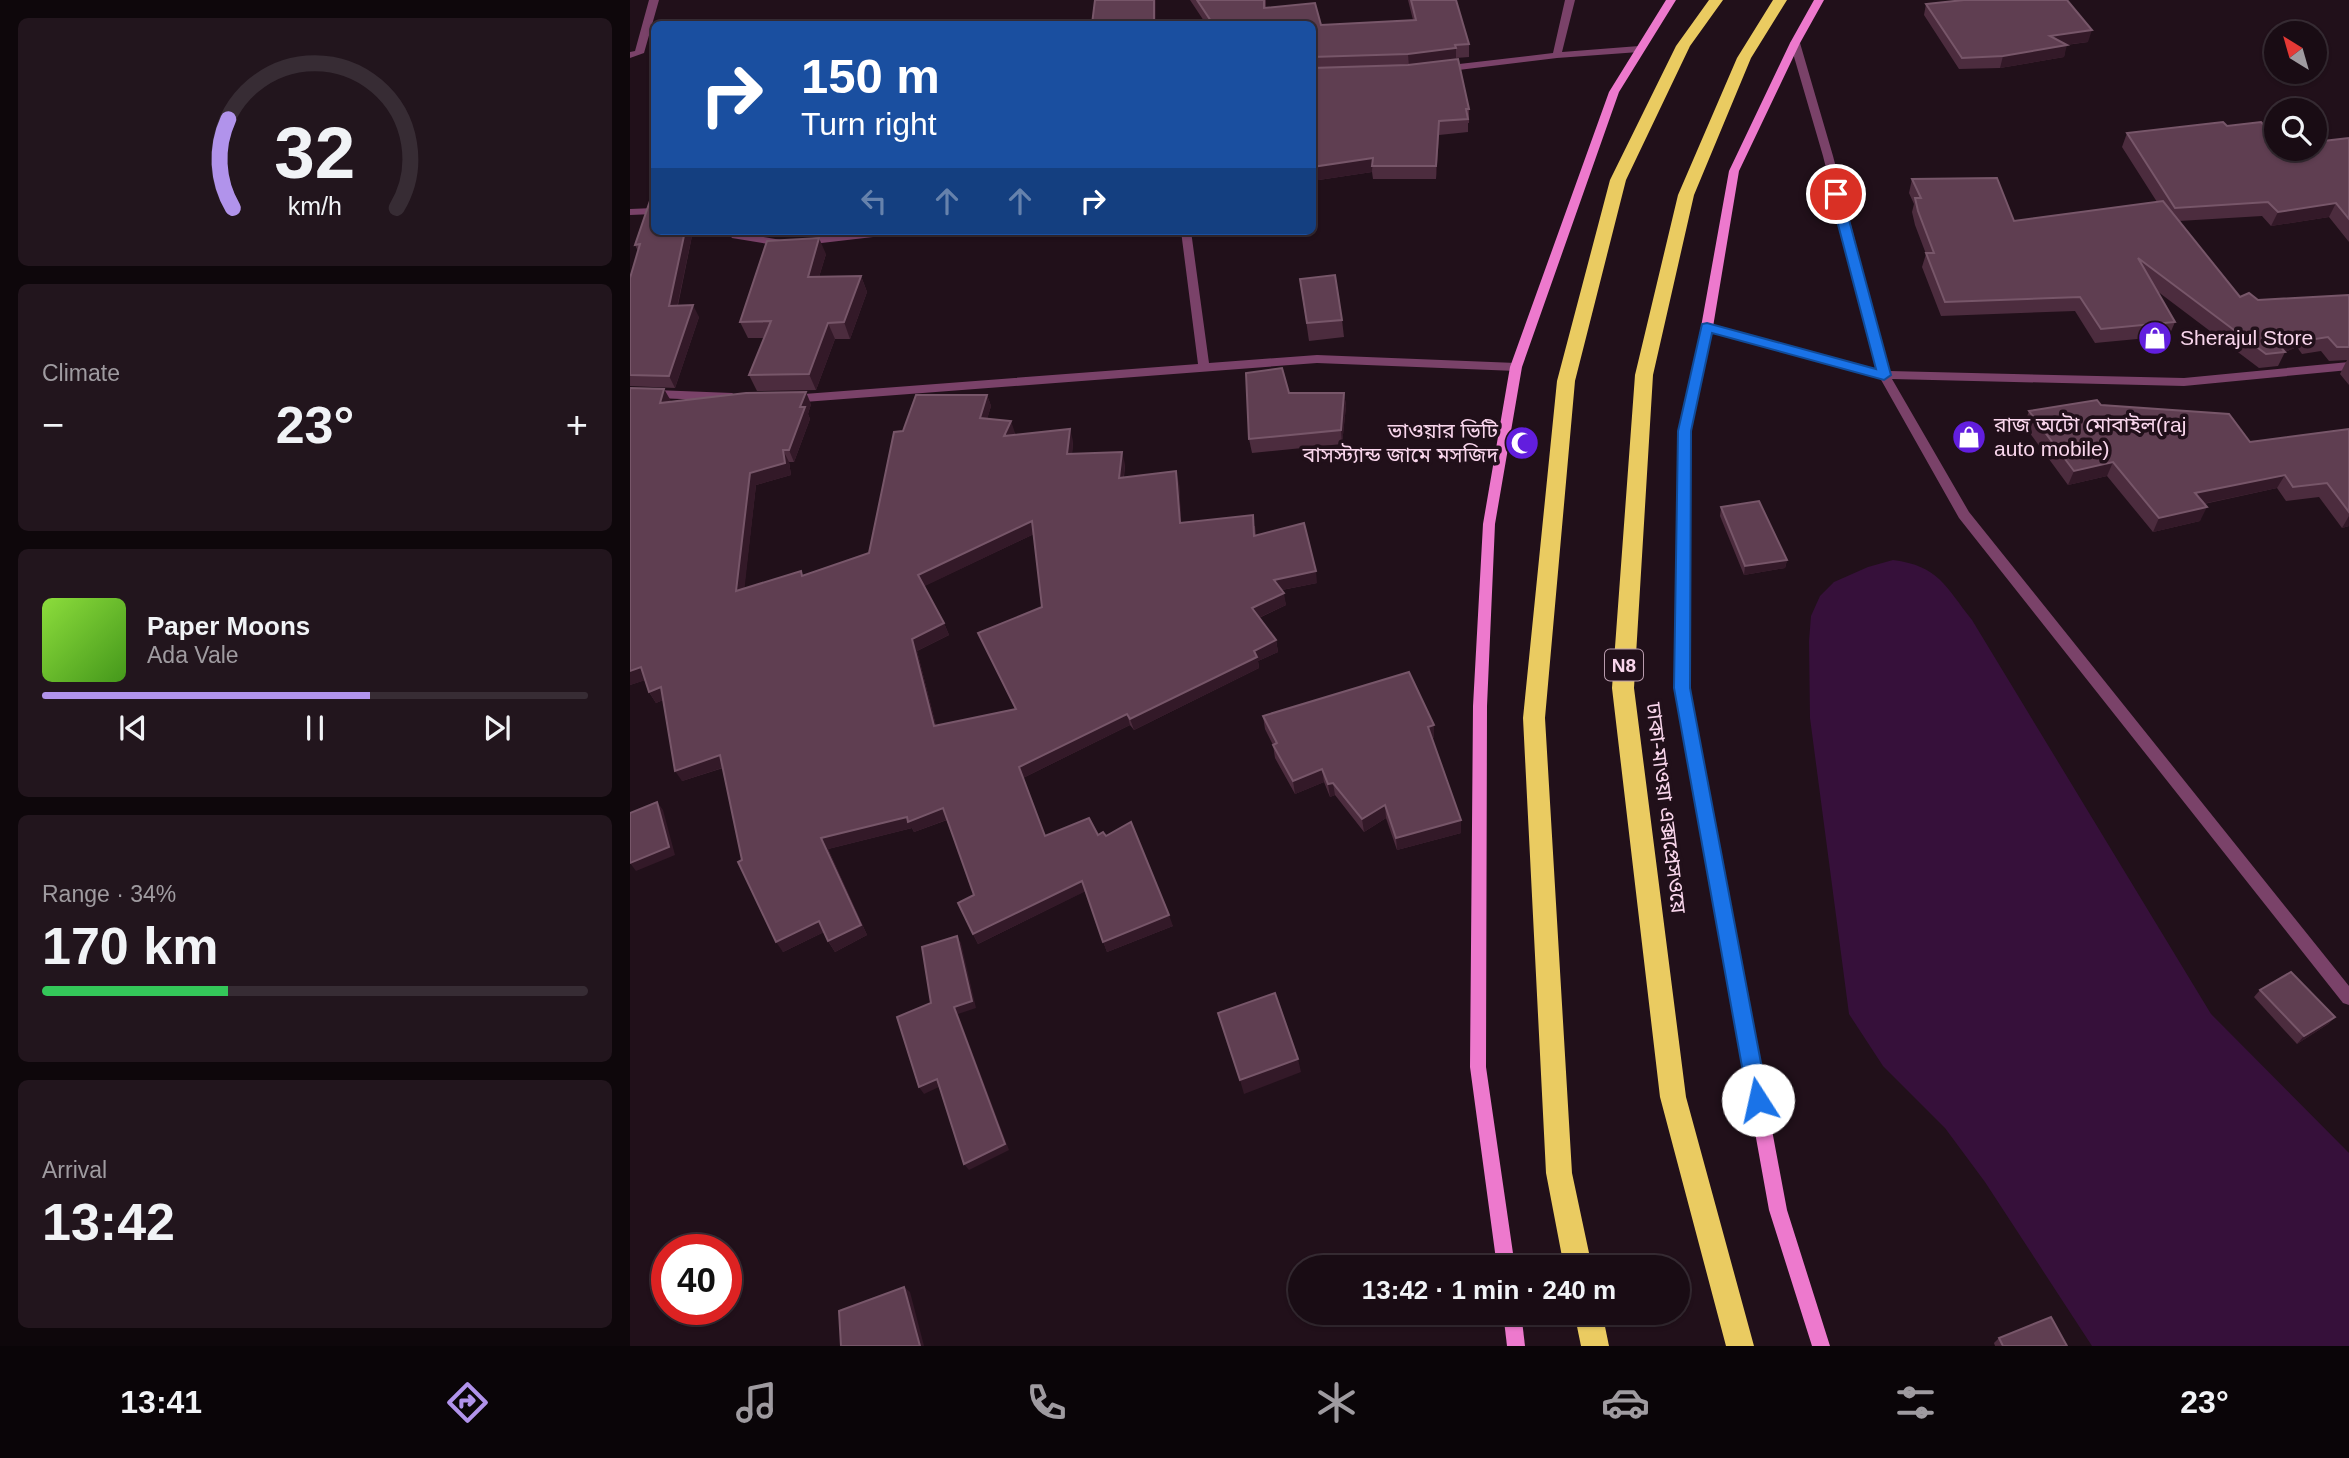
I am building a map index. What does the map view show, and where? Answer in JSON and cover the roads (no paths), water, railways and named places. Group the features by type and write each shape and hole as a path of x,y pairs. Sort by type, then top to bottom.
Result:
{"highway":[{"path":"1576,1255 1559,1173 1534,718 1566,381 1618,180 1683,46 1716,0"},
{"name":"ঢাকা-মাওয়া এক্সপ্রেসওয়ে","path":"1740,1346 1673,1097 1623,688 1644,375 1686,195 1744,58 1780,0"},
{"path":"1591,1325 1595,1346"}],"street":[{"path":"630,55 639,53 654,0"},
{"path":"1557,55 1570,0"},
{"path":"1504,1255 1478,1067 1480,706 1489,524 1516,368 1614,92 1671,0"},
{"path":"1819,0 1795,43 1734,171 1707,327 1685,431 1682,688 1778,1210 1821,1346"},
{"path":"1795,43 1884,375 1964,515 2349,998"},
{"path":"1436,70 1557,55 1639,49"},
{"path":"630,212 651,211"},
{"path":"735,235 787,244 865,235"},
{"path":"1187,235 1204,368"},
{"path":"1707,327 1884,375 2184,382 2349,366"},
{"path":"773,398 1317,359 1516,368"},
{"path":"630,393 747,397"},
{"path":"1514,1325 1516,1346"}],"place":[{"name":"Sherajul Store","path":"2155,338"},
{"name":"রাজ অটো মোবাইল(raj auto mobile)","path":"1969,437"},
{"name":"ভাওয়ার ভিটি বাসস্ট্যান্ড জামে মসজিদ","path":"1522,443"}]}
